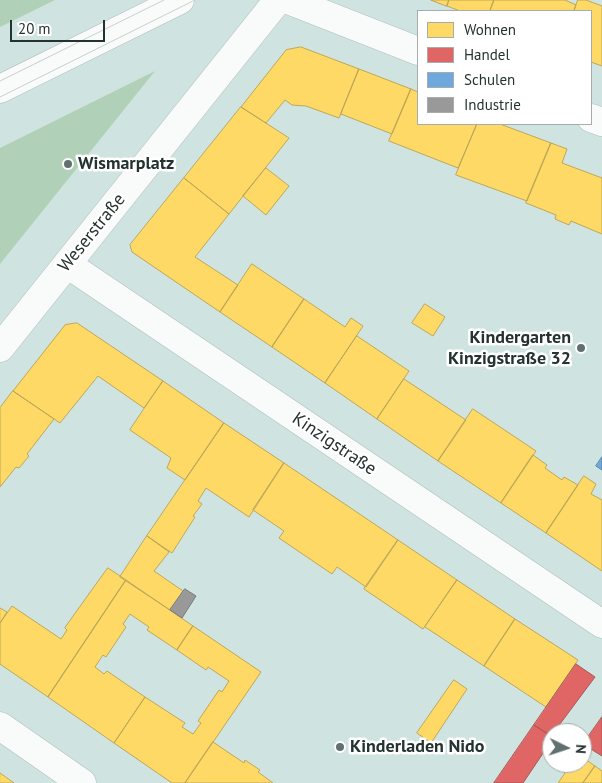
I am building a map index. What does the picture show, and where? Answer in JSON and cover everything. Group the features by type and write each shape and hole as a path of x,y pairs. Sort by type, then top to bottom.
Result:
{"street":[{"path":"0,90 180,0"},
{"name":"Weserstraße","path":"0,348 278,0"},
{"path":"288,0 417,50"},
{"name":"Kinzigstraße","path":"67,264 602,624"},
{"path":"0,726 82,783"}],"green space":[{"path":"0,0 55,0 0,27"},
{"path":"155,71 0,264 0,148"}],"building: Wohnen":[{"path":"431,0 449,0 447,6"},
{"path":"449,0 494,0 490,10 457,10 447,6"},
{"path":"494,0 565,0 576,5 574,10 490,10"},
{"path":"578,0 586,0 602,6 602,66 592,62 592,10 574,10"},
{"path":"301,47 359,69 339,118 306,106 292,105 285,100 266,123 241,107 286,50"},
{"path":"359,69 411,89 392,134 341,114"},
{"path":"411,89 417,92 417,125 477,125 458,168 389,141"},
{"path":"241,107 289,138 229,214 184,178"},
{"path":"477,125 503,125 551,143 527,201 456,175"},
{"path":"551,143 567,149 562,163 602,178 602,234 571,221 569,225 555,219 556,215 526,203"},
{"path":"266,168 289,186 266,215 243,196"},
{"path":"184,178 229,214 195,257 238,285 220,312 132,252 130,245"},
{"path":"252,264 304,299 272,347 220,312"},
{"path":"304,299 345,327 351,318 363,326 325,383 272,347"},
{"path":"425,304 445,317 433,336 412,323"},
{"path":"77,323 163,381 144,408 98,376 60,423 13,391 65,325"},
{"path":"357,336 409,371 377,419 325,383"},
{"path":"404,379 466,420 438,461 377,419"},
{"path":"163,381 224,423 185,480 167,468 171,458 130,430"},
{"path":"13,391 54,419 27,454 29,456 19,468 16,467 0,487 0,408"},
{"path":"473,409 536,451 501,503 438,461"},
{"path":"224,423 284,463 249,517 206,488 198,501 202,504 172,553 147,536"},
{"path":"533,455 547,465 545,468 562,480 564,477 578,485 546,533 501,503"},
{"path":"284,463 398,540 366,587 337,567 332,574 279,538 284,531 253,510"},
{"path":"584,476 596,484 591,494 602,500 602,571 546,533"},
{"path":"147,536 169,552 154,571 183,591 170,610 120,577"},
{"path":"398,540 457,580 423,629 364,589"},
{"path":"108,568 126,580 48,697 0,664 0,623 12,606 61,639 67,630 65,628"},
{"path":"126,580 193,626 177,650 147,630 149,627 130,614 123,624 126,627 106,657 103,655 95,667 104,674 107,671 145,697 114,743 48,697"},
{"path":"457,580 515,619 484,666 425,627"},
{"path":"0,608 7,612 0,623"},
{"path":"515,619 578,660 546,707 484,666"},
{"path":"193,626 261,672 185,783 172,783 114,743 145,697 185,723 182,727 193,734 201,723 198,721 219,690 222,692 229,681 208,667 206,670 177,650"},
{"path":"454,680 467,689 431,743 417,733"},
{"path":"213,742 244,763 245,760 260,770 258,772 273,783 185,783"},
{"path":"595,766 602,771 602,783 583,783 592,773"},
{"path":"0,773 14,783 0,783"},
{"path":"565,773 590,773 583,783 558,783"}],"building: Handel":[{"path":"576,664 595,677 561,723 542,723 542,730 534,725"},
{"path":"602,717 602,756 592,750 592,731"},
{"path":"534,725 542,730 542,755 523,783 494,783"}],"building: Schulen":[{"path":"602,457 602,470 596,466"}],"building: Industrie":[{"path":"185,589 196,596 182,618 170,610"}],"tram line":[{"path":"0,81 164,0"},
{"path":"0,97 195,0"}],"place":[{"name":"Wismarplatz","path":"68,164"},
{"name":"Kindergarten Kinzigstraße 32","path":"581,348"},
{"name":"Kinderladen Nido","path":"340,747"}]}
